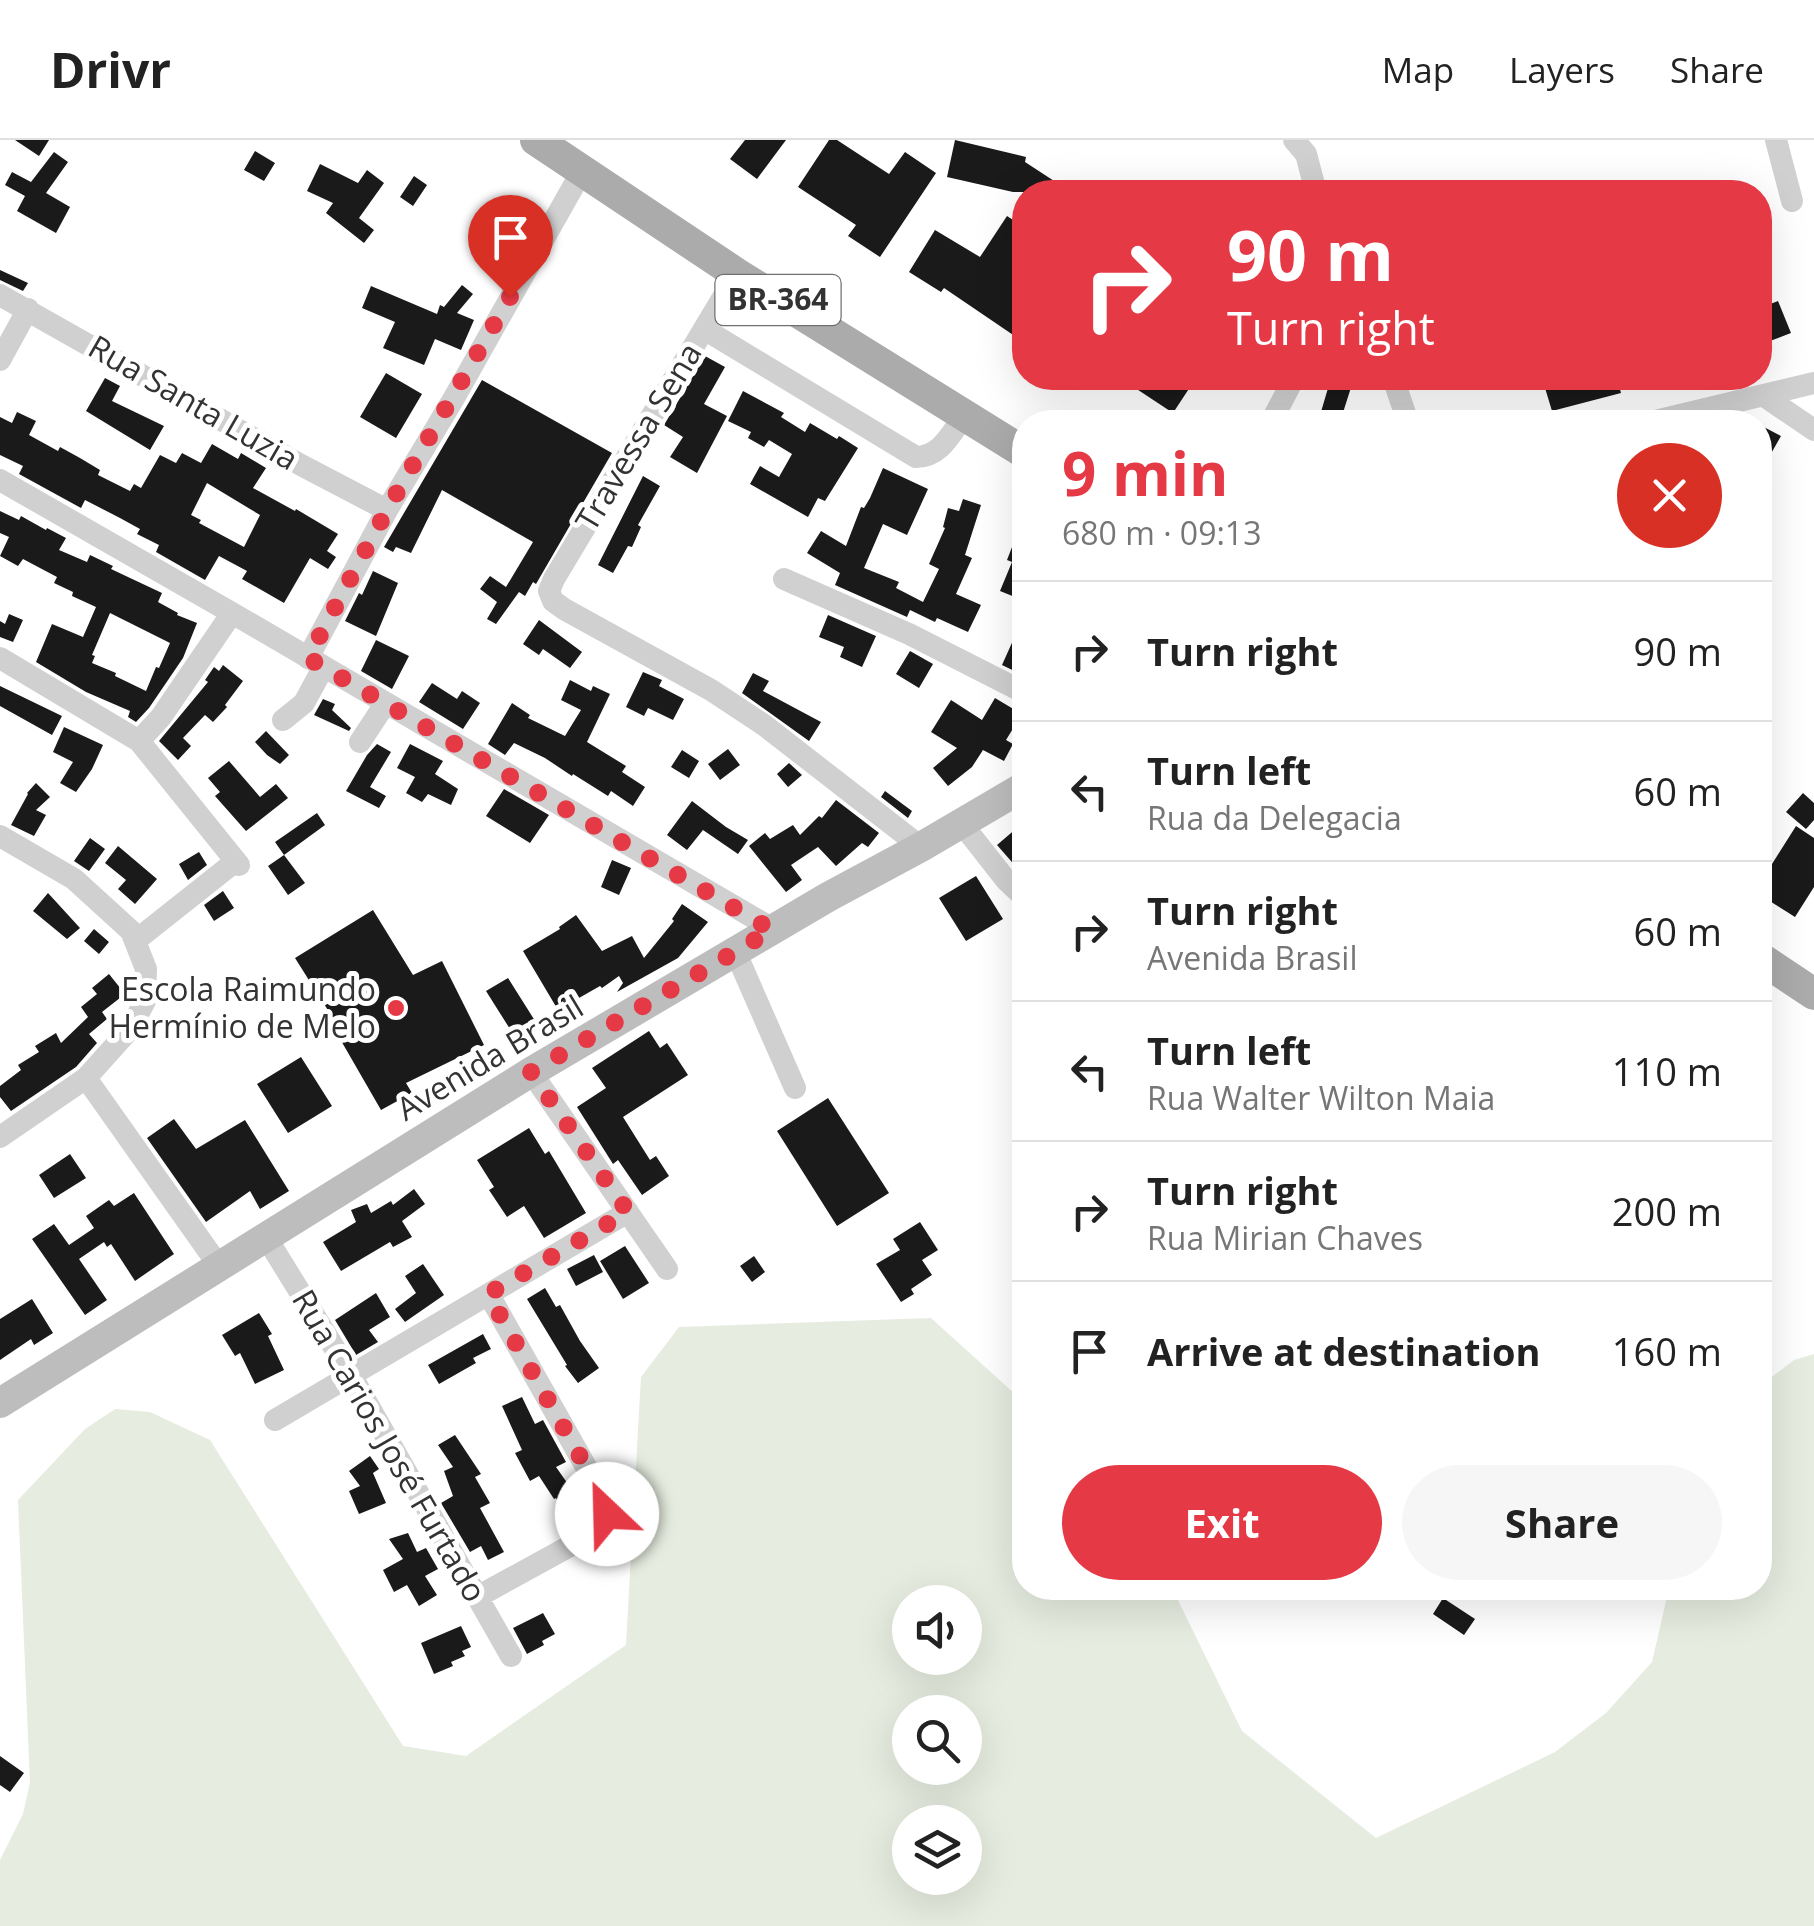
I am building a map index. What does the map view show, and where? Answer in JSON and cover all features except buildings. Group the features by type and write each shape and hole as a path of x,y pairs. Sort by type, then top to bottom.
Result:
{"main road":[{"name":"BR-364","path":"536,140 737,274 1012,445"},
{"path":"1772,966 1814,994"}],"street":[{"path":"1294,140 1306,154 1313,180"},
{"path":"1776,140 1792,200"},
{"path":"283,720 304,702 316,663 387,510 582,171"},
{"name":"Travessa Sena","path":"737,274 554,580 550,591 553,601 738,707 921,847"},
{"name":"Rua Santa Luzia","path":"0,295 387,510"},
{"path":"0,360 28,310"},
{"path":"704,328 916,457 936,453 965,415"},
{"path":"1703,410 1814,383"},
{"path":"1764,396 1814,430"},
{"path":"0,480 772,930"},
{"path":"784,578 909,634 1012,686"},
{"path":"138,740 160,718 232,613"},
{"path":"0,658 138,740 237,863 135,941"},
{"path":"360,742 385,704"},
{"name":"Avenida Brasil","path":"0,1403 531,1072 1012,794"},
{"path":"962,824 1012,886"},
{"path":"0,836 74,879 131,930 146,970 145,1001 130,1030 86,1078 0,1137"},
{"path":"735,952 796,1088"},
{"path":"531,1072 667,1268"},
{"path":"86,1078 219,1266"},
{"path":"274,1420 628,1212"},
{"name":"Rua Carios José Furtado","path":"266,1237 351,1376 511,1656"},
{"path":"477,1596 599,1530 607,1514 603,1497 488,1294"}],"shaded area":[{"path":"931,1318 1012,1391 1012,1600 1178,1600 1242,1731 1376,1838 1555,1752 1606,1713 1652,1662 1666,1600 1772,1600 1772,1377 1794,1360 1814,1354 1814,1926 0,1926 0,1860 23,1814 30,1783 18,1500 85,1429 115,1409 150,1412 210,1440 403,1746 466,1756 626,1645 641,1377 679,1327"}],"place":[{"name":"Escola Raimundo Hermínio de Melo","path":"396,1008"}],"route":[{"path":"510,297 387,510 308,658 772,930 531,1072 628,1212 488,1294 603,1497 607,1514"}]}
